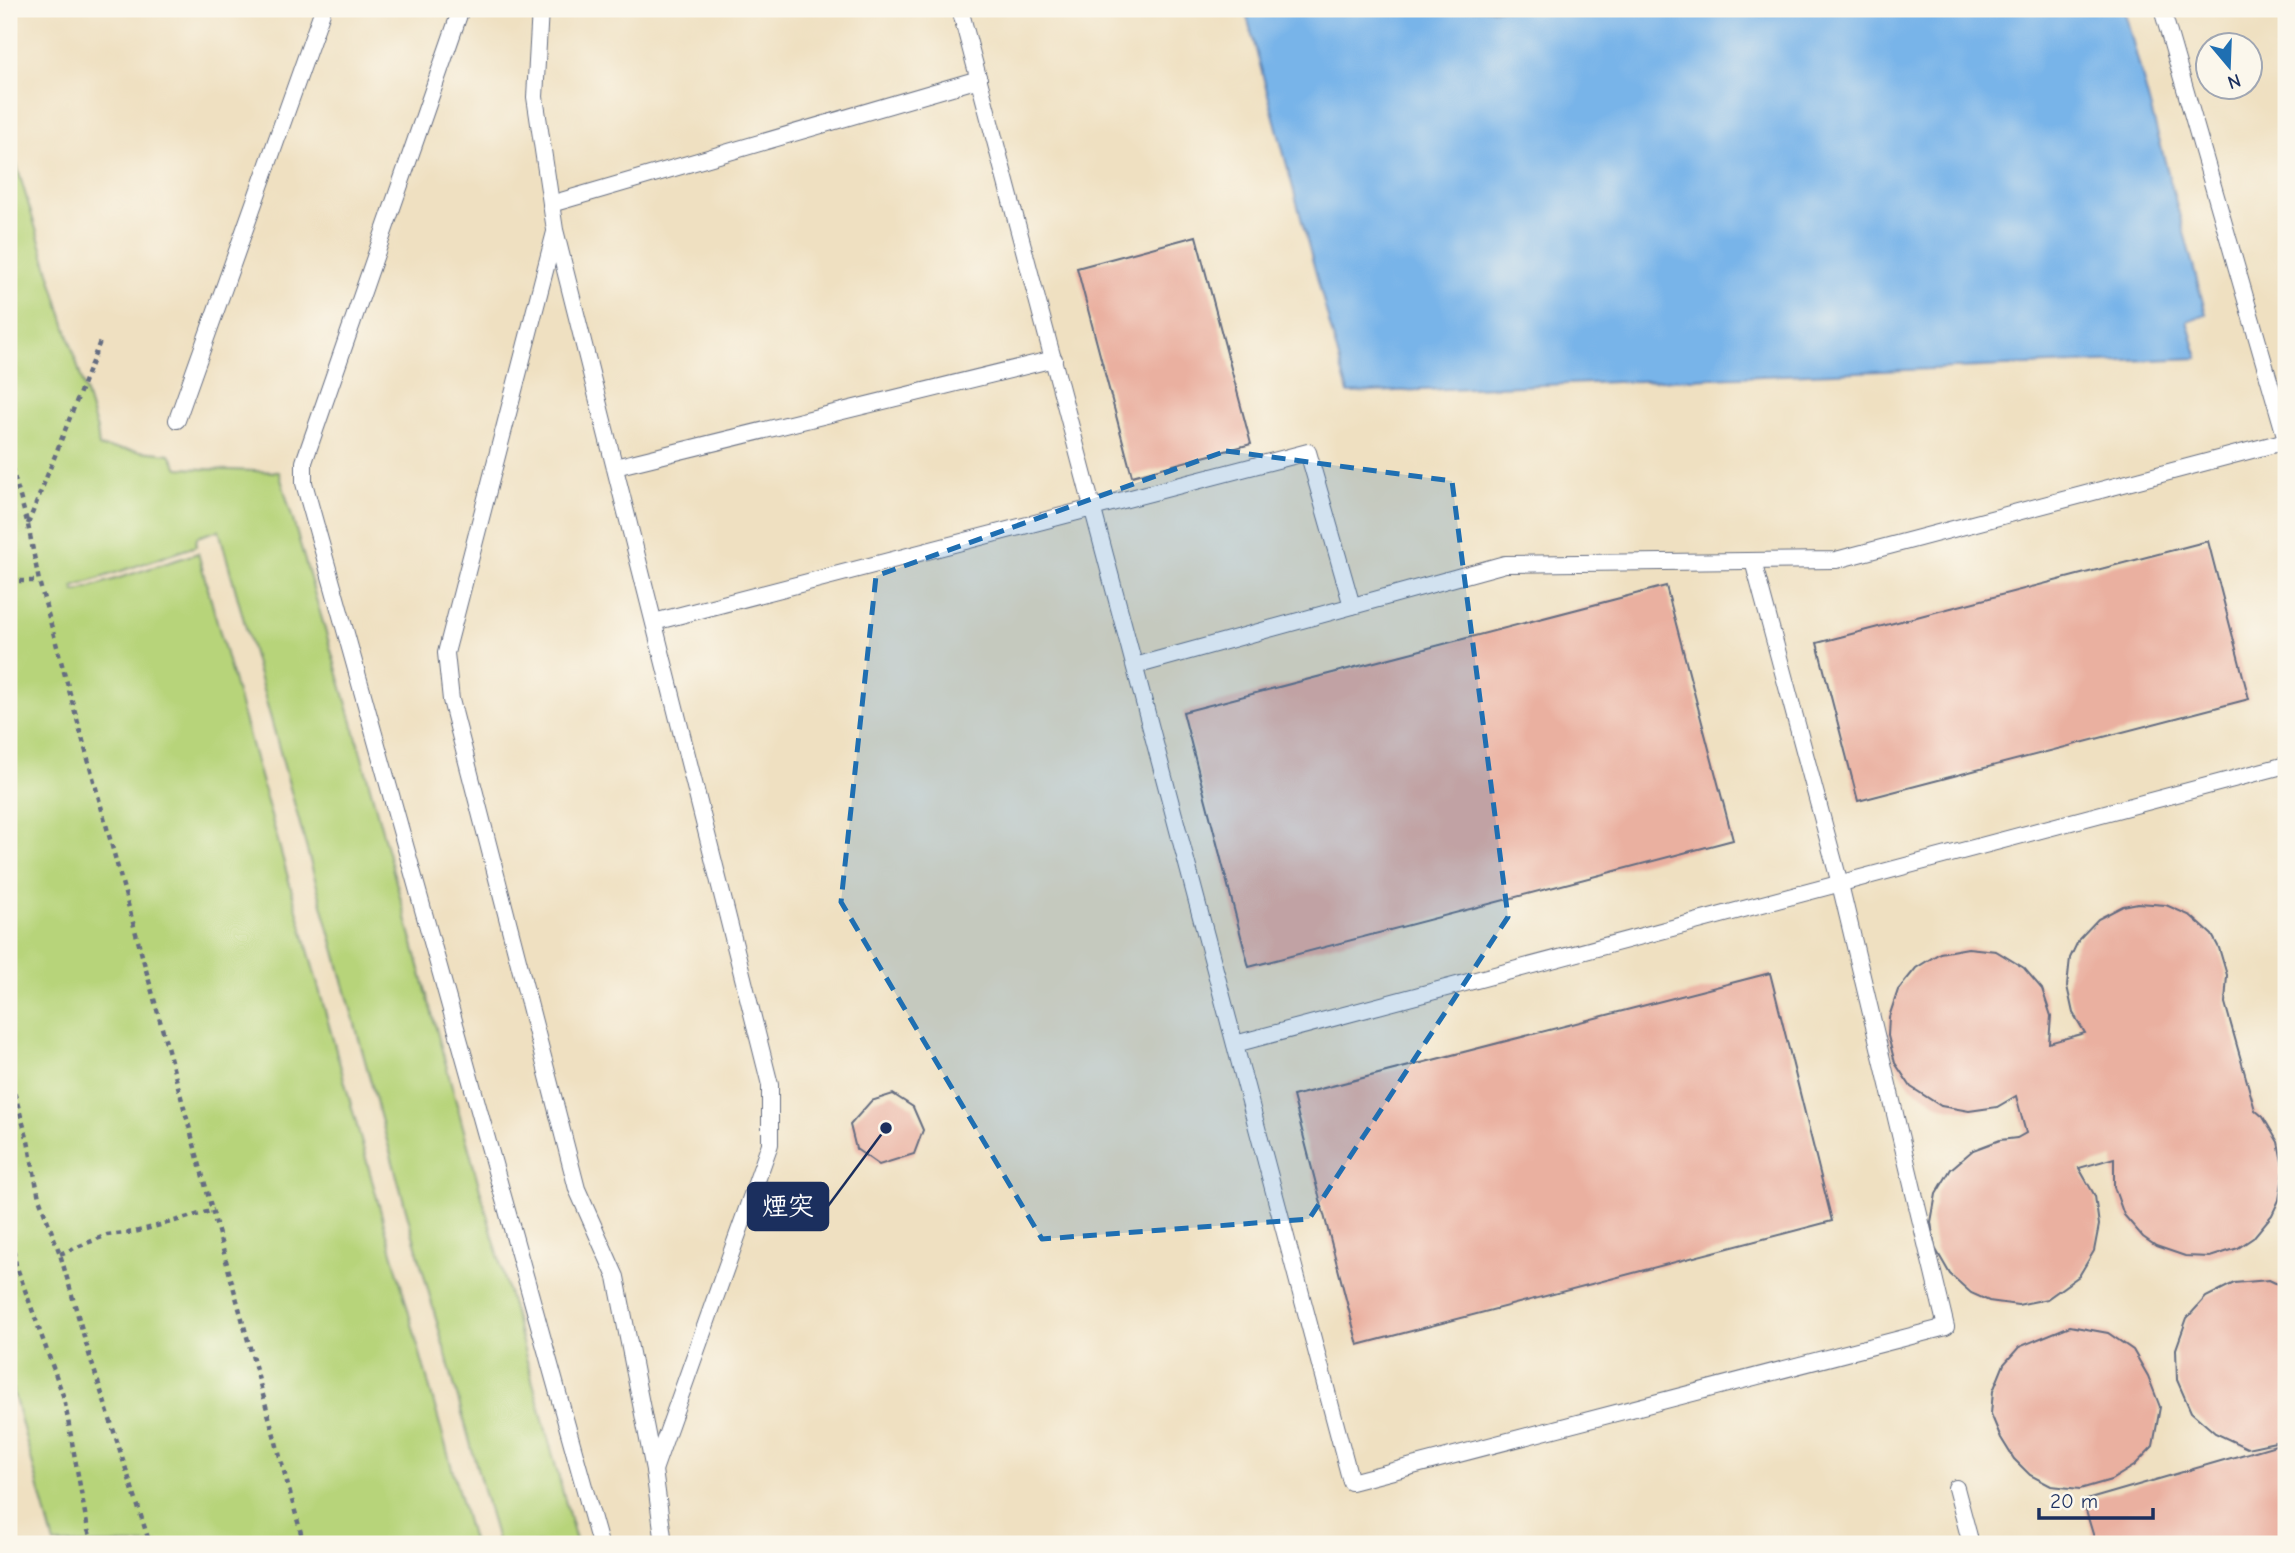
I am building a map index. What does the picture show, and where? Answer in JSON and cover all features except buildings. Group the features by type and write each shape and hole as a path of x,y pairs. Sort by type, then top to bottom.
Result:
{"lane":[{"path":"177,420 323,9"},
{"path":"461,9 304,462 304,483 600,1544"},
{"path":"540,9 535,97 555,230 770,1085 770,1144 654,1470"},
{"path":"950,9 967,32"},
{"path":"960,9 1351,1482 1947,1327 1840,884 1753,561"},
{"path":"1135,666 1505,564 1836,560 2286,440 2162,9"},
{"path":"551,204 979,79"},
{"path":"555,230 446,653 451,700 577,1189 616,1277 654,1470 664,1544"},
{"path":"615,467 1054,359"},
{"path":"654,622 1308,452 1352,606"},
{"path":"1235,1044 2286,765"},
{"path":"1956,1488 1971,1544"}],"path":[{"path":"28,526 102,339"},
{"path":"9,458 28,526 39,581 304,1544"},
{"path":"9,581 39,581"},
{"path":"9,1074 28,1141 39,1198 60,1254 150,1544"},
{"path":"60,1254 107,1235 135,1232 214,1210"},
{"path":"9,1222 16,1265 64,1398 88,1530 93,1544"}],"highlighted area":[{"path":"1226,451 1452,481 1508,917 1309,1219 1042,1239 841,902 876,576"}],"green space":[{"path":"9,140 97,430 99,447 170,454 178,468 279,472 357,739 577,1544 498,1544 219,530 197,537 196,546 73,587 75,592 198,553 473,1544 54,1544 9,1376"}],"water":[{"path":"1245,9 2124,9 2206,314 2187,321 2198,358 1348,393"}],"place":[{"name":"煙突","path":"886,1128"}]}
